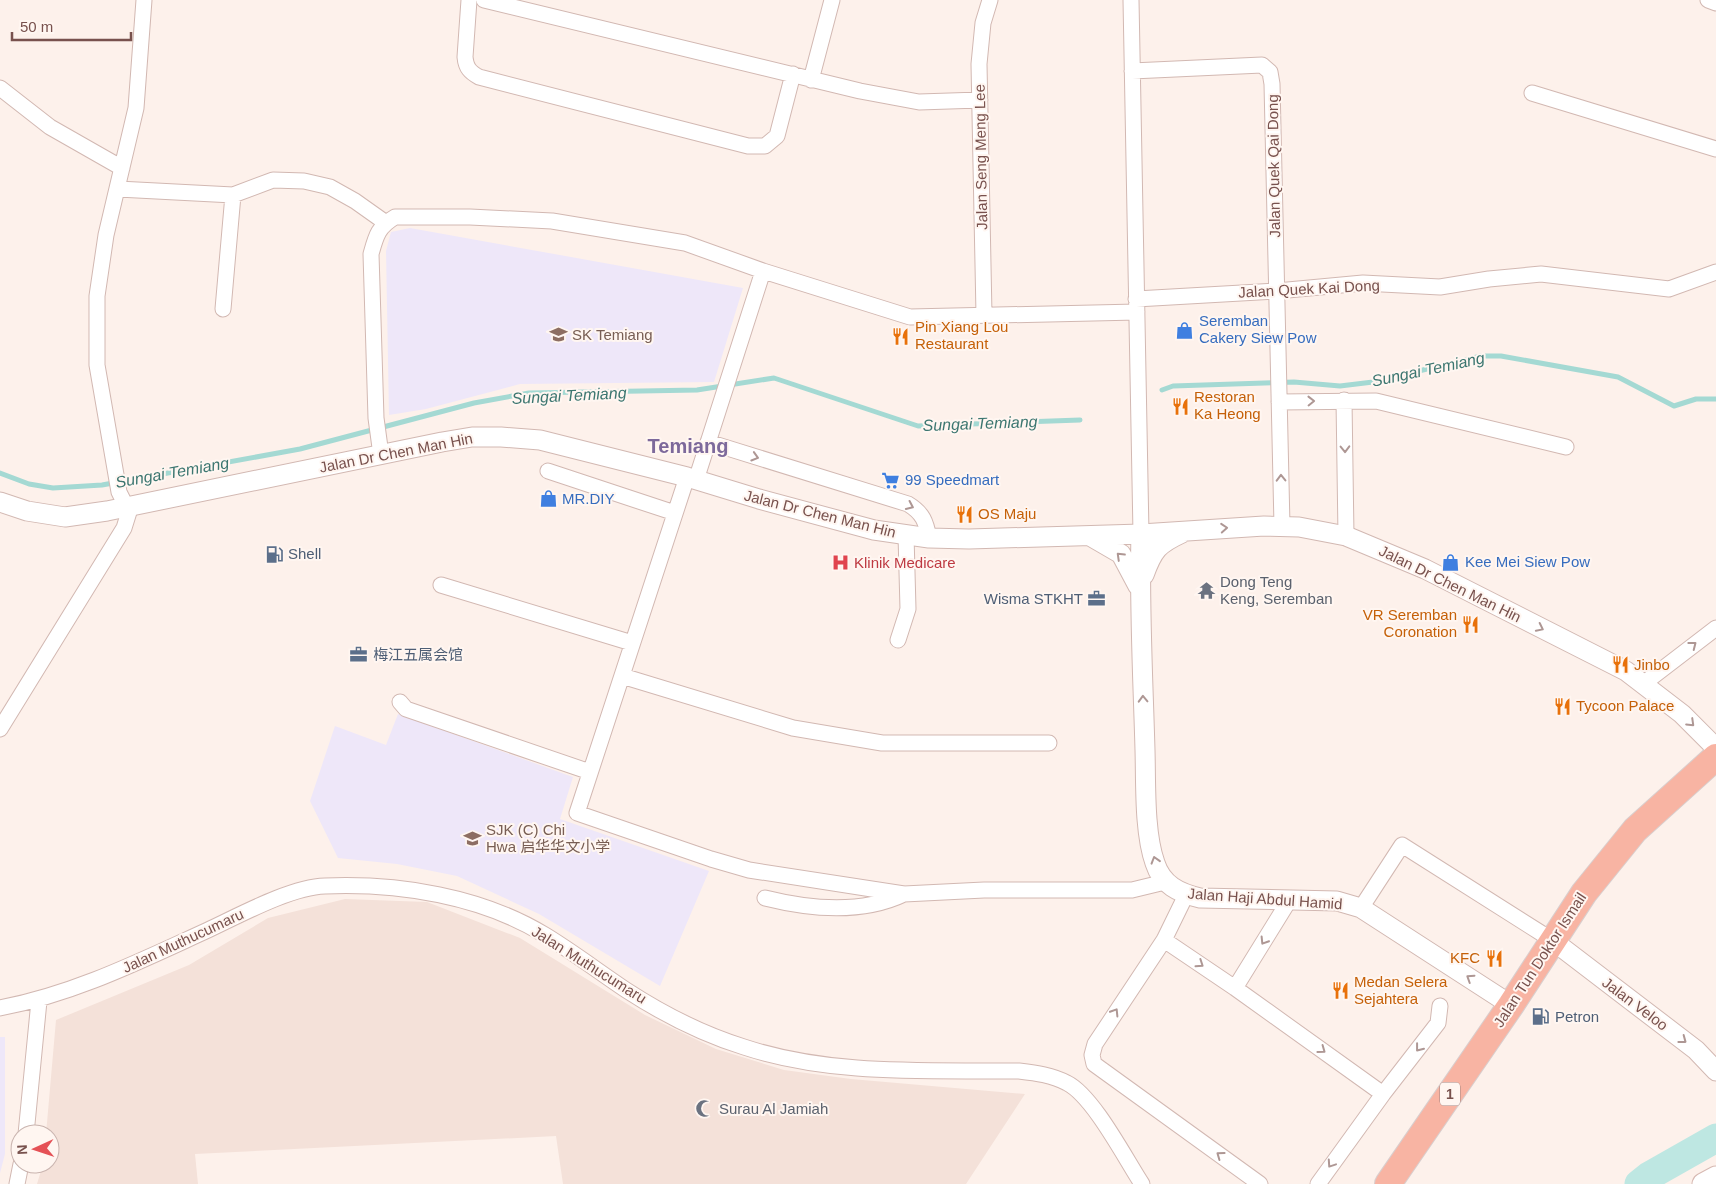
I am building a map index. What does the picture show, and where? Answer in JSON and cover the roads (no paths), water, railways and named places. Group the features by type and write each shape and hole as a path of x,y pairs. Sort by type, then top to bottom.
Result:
{"highway":[{"name":"Jalan Tun Doktor Ismail","path":"1388,1184 1511,1005 1584,893 1624,843 1716,757"}],"main road":[{"path":"1703,1184 1716,1177"}],"street":[{"path":"0,729 124,528 124,499 114,469 98,365 97,296 106,235 136,108 144,0"},
{"path":"469,0 465,57 466,66 471,73 748,146 765,146 777,136 793,74"},
{"path":"484,0 793,74 811,80 919,102 980,100"},
{"path":"811,80 832,0"},
{"name":"Jalan Seng Meng Lee","path":"984,315 979,64 983,23 990,0"},
{"path":"763,271 708,442 675,513 577,813 711,860 749,870 904,894 984,890 1132,890 1165,882 1155,863 1147,808 1139,588 1141,534 1131,0"},
{"path":"1708,0 1716,4"},
{"name":"Jalan Quek Qai Dong","path":"1132,71 1262,65 1270,72 1272,84 1282,526"},
{"path":"0,88 50,127 122,168"},
{"path":"1532,93 1716,149"},
{"path":"118,189 233,195 273,180 304,181 330,188 355,201 386,222 377,232 372,254 376,418 380,448"},
{"path":"223,309 233,195"},
{"name":"Jalan Quek Kai Dong","path":"386,222 395,217 470,217 552,221 685,243 763,271 910,316 984,315 1136,305 1364,283 1440,287 1489,278 1541,274 1669,289 1716,272"},
{"path":"1279,397 1376,401 1566,446"},
{"path":"1344,400 1346,536"},
{"name":"Jalan Dr Chen Man Hin","path":"0,502 27,511 65,517 124,499 380,448 472,437 500,436 540,440 692,479 874,530 929,538 969,539 1141,534 1282,526 1300,527 1346,536 1432,572 1626,671 1682,714 1716,748"},
{"path":"708,442 908,504 924,517 929,538"},
{"path":"548,471 675,513"},
{"path":"1139,588 1150,558 1156,548 1187,531"},
{"path":"898,640 908,609 906,535"},
{"path":"1088,535 1121,554 1139,588"},
{"path":"441,584 632,643"},
{"path":"1643,684 1716,628"},
{"path":"622,676 793,728 882,743 1049,743"},
{"path":"400,702 406,709 590,772"},
{"path":"1360,908 1402,845 1552,940"},
{"name":"Jalan Haji Abdul Hamid","path":"1165,882 1180,893 1200,898 1337,901 1360,908 1511,1005"},
{"name":"Jalan Muthucumaru","path":"0,1008 39,1001 99,980 272,900 320,886 373,885 449,897 499,913 544,934 626,990 678,1021 743,1047 789,1060 839,1068 1019,1071 1045,1075 1069,1084 1092,1106 1142,1184"},
{"path":"765,898 797,906 860,906 887,902 904,894"},
{"path":"1186,895 1164,940 1095,1044 1092,1055 1094,1064 1260,1184"},
{"path":"1235,988 1290,900"},
{"path":"1164,940 1235,988 1383,1094"},
{"name":"Jalan Veloo","path":"1552,940 1696,1050 1716,1070"},
{"path":"27,1124 39,1001"},
{"path":"1318,1184 1383,1094 1438,1023 1440,1006"}],"waterway":[{"name":"Sungai Temiang","path":"1162,390 1173,386 1294,382 1340,386 1373,382 1481,356 1501,356 1618,377 1674,406 1696,399 1716,399"},
{"name":"Sungai Temiang","path":"0,473 29,484 53,488 102,485 300,449 474,403 529,393 697,390 774,378 918,426 1080,420"},
{"name":"Sungai Temiang","path":"1639,1184 1649,1176 1716,1138"}],"place":[{"name":"Seremban Cakery Siew Pow","path":"1185,330"},
{"name":"SK Temiang","path":"558,335"},
{"name":"Pin Xiang Lou Restaurant","path":"901,336"},
{"name":"Restoran Ka Heong","path":"1180,406"},
{"name":"99 Speedmart","path":"891,480"},
{"name":"MR.DIY","path":"548,499"},
{"name":"OS Maju","path":"964,514"},
{"name":"Shell","path":"274,554"},
{"name":"Kee Mei Siew Pow","path":"1451,562"},
{"name":"Klinik Medicare","path":"840,563"},
{"name":"Dong Teng Keng, Seremban","path":"1206,591"},
{"name":"Wisma STKHT","path":"1097,599"},
{"name":"VR Seremban Coronation","path":"1471,624"},
{"name":"梅江五属会馆","path":"359,655"},
{"name":"Jinbo","path":"1620,665"},
{"name":"Tycoon Palace","path":"1562,706"},
{"name":"SJK (C) Chi Hwa 启华华文小学","path":"472,839"},
{"name":"KFC","path":"1494,958"},
{"name":"Medan Selera Sejahtera","path":"1340,991"},
{"name":"Petron","path":"1541,1017"},
{"name":"Surau Al Jamiah","path":"705,1109"}],"district":[{"name":"Temiang","path":"688,446"}]}
